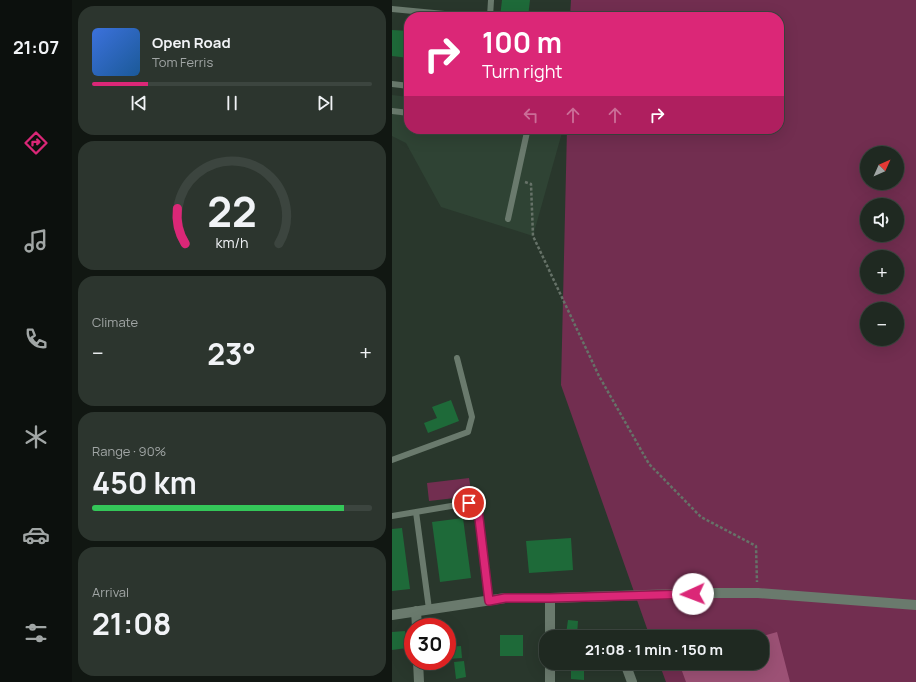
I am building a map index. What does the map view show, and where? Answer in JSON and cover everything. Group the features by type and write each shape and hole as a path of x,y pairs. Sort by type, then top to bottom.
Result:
{"street":[{"path":"392,615 505,598 758,593 916,605"},
{"path":"550,598 550,630"},
{"path":"416,611 416,618"},
{"path":"418,670 419,682"},
{"path":"550,670 550,682"},
{"path":"628,670 632,682"}],"lane":[{"path":"490,12 491,0"},
{"path":"392,9 424,12"},
{"path":"392,84 404,85"},
{"path":"392,111 404,112"},
{"path":"508,219 528,134"},
{"path":"392,460 468,432 472,417 457,358"},
{"path":"392,516 469,503 475,504 478,510 489,601"},
{"path":"416,512 428,609"}],"path":[{"path":"517,179 531,184 533,236 599,376 649,464 702,517 756,546 758,593"}],"shaded area":[{"path":"571,0 916,0 916,682 666,682 662,670 769,670 769,630 648,630 561,385 567,134 784,134 784,12 570,12"},
{"path":"392,95 404,96 404,134 562,134 533,236 441,207 406,143 392,136"},
{"path":"469,478 472,496 429,501 427,483"},
{"path":"777,632 790,682 686,682 682,670 769,670 769,634"}],"building":[{"path":"502,0 530,0 529,12 501,12"},
{"path":"392,30 404,31 404,57 392,56"},
{"path":"451,400 459,421 428,433 424,423 437,418 432,407"},
{"path":"463,518 471,578 440,582 432,522"},
{"path":"402,528 410,589 392,591 392,529"},
{"path":"571,538 573,570 529,573 526,541"},
{"path":"568,620 578,621 577,630 567,630"},
{"path":"404,631 404,648 392,650 392,632"},
{"path":"500,635 523,635 523,656 500,656"},
{"path":"456,646 461,646 462,658 456,658"},
{"path":"464,661 466,677 456,679 456,662"},
{"path":"571,670 584,670 584,680 571,679"}],"route":[{"path":"469,503 475,504 478,510 489,601 505,598 693,594"}]}
